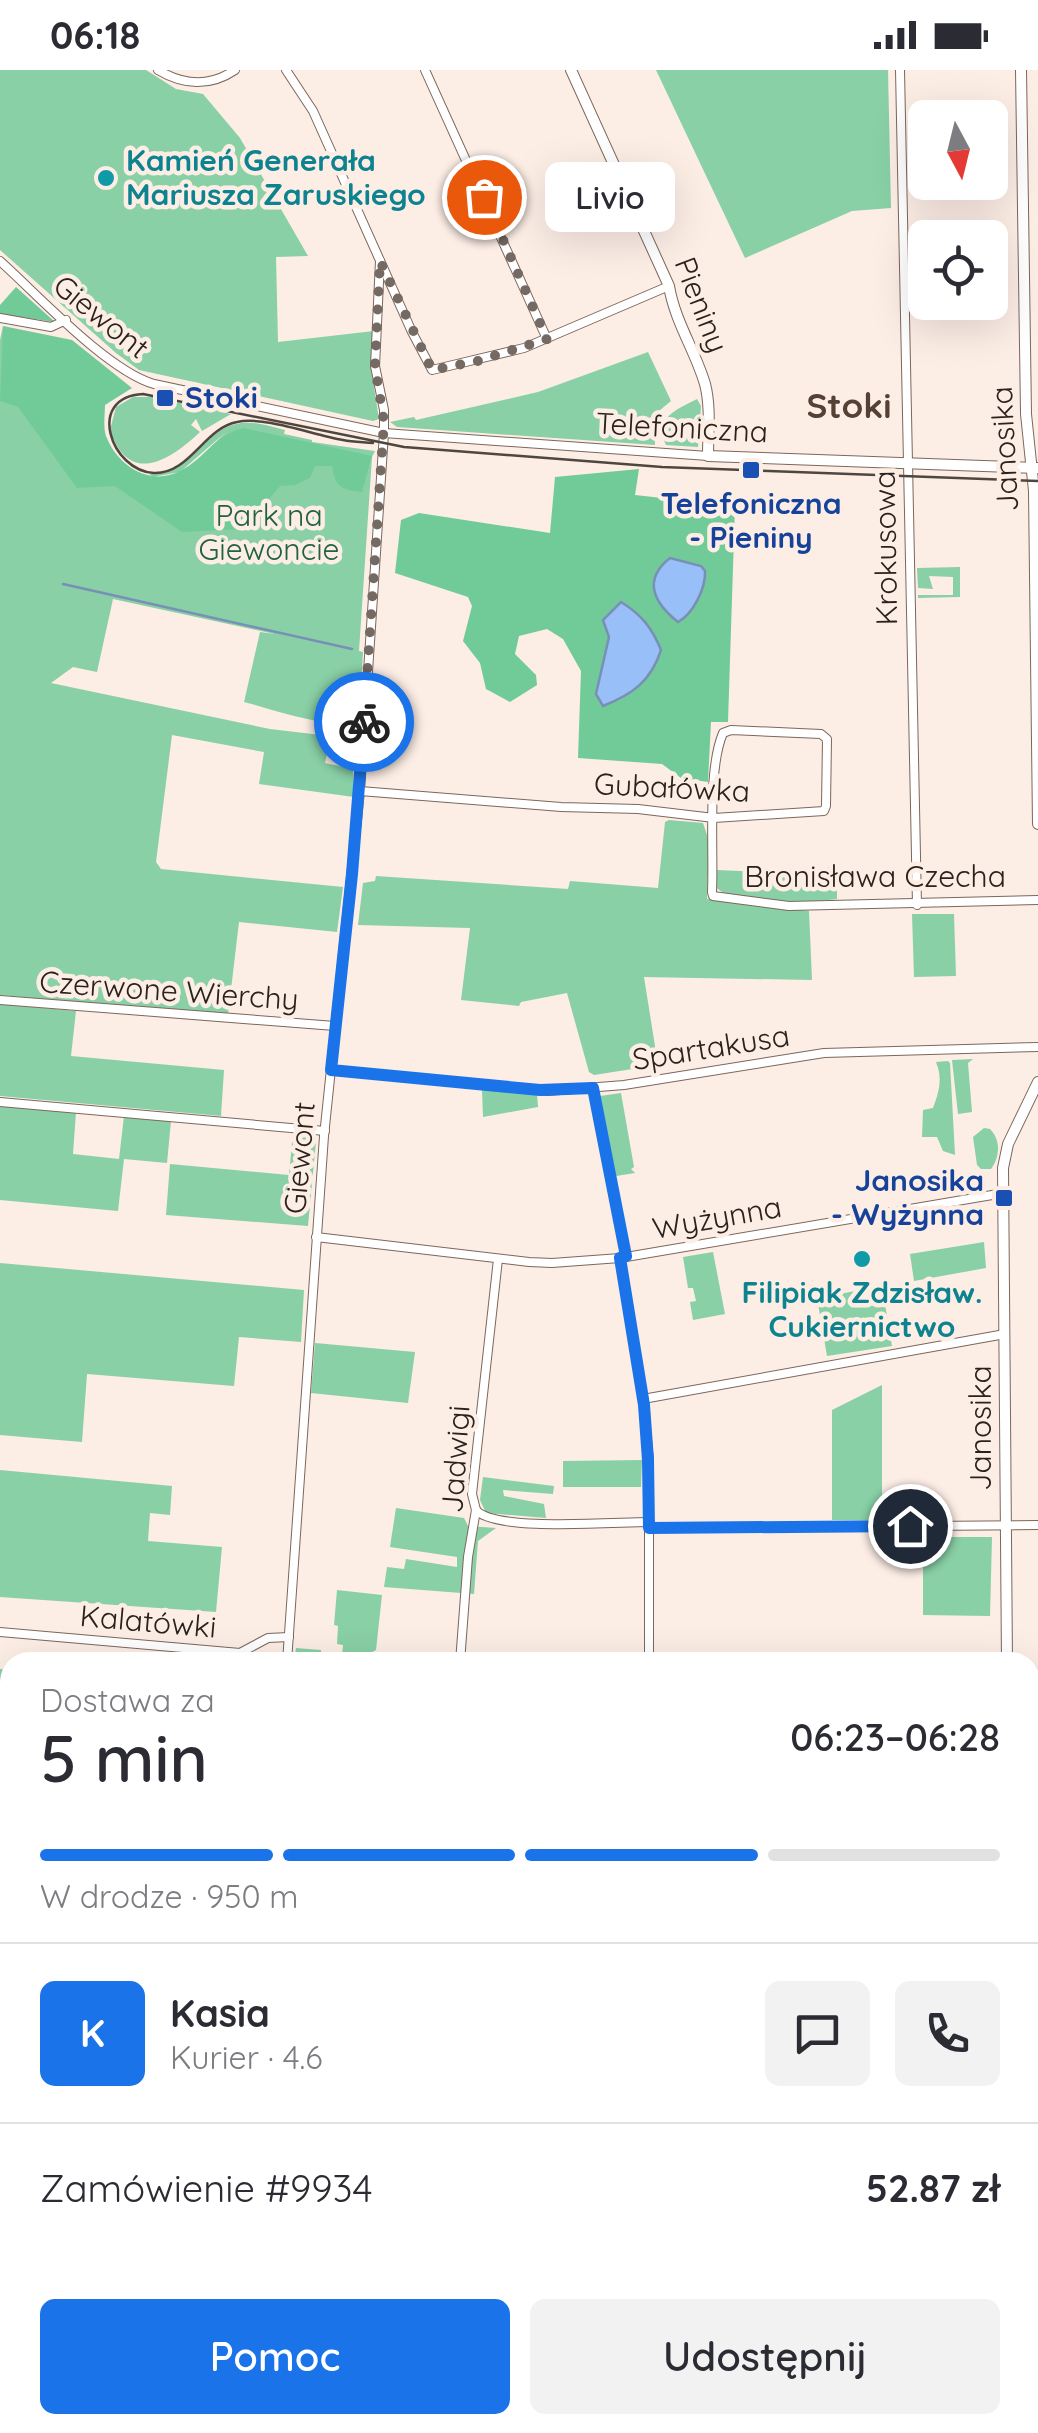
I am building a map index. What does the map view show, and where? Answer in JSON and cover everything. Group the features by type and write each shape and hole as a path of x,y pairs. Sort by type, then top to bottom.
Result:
{"street":[{"path":"158,70 173,78 202,82 234,70"},
{"path":"286,70 313,111 432,370 478,361 547,339 669,286"},
{"path":"425,70 547,339"},
{"name":"Pieniny","path":"571,70 669,286 673,311 706,390 708,456"},
{"name":"Krokusowa","path":"900,70 918,904"},
{"name":"Janosika","path":"1021,70 1026,414 1034,468 1038,824"},
{"name":"Giewont","path":"0,261 114,364 144,381 384,432 360,791 325,1130 287,1652"},
{"path":"380,261 375,366 384,432"},
{"path":"0,318 51,327 66,320"},
{"name":"Telefoniczna","path":"384,432 708,456 1034,468"},
{"name":"Gubałówka","path":"360,791 561,807 638,808 714,818 826,809 825,736 731,730 721,737 714,818"},
{"name":"Bronisława Czecha","path":"714,818 713,896 789,906 1038,900"},
{"name":"Czerwone Wierchy","path":"0,1000 335,1026"},
{"name":"Spartakusa","path":"331,1070 540,1090 593,1088 824,1053 1038,1047"},
{"name":"Janosika","path":"1007,1652 1004,1153 1038,1082"},
{"path":"593,1088 643,1399 648,1460 648,1652"},
{"path":"0,1102 325,1130"},
{"name":"Wyżynna","path":"316,1237 552,1263 623,1257 1004,1193"},
{"name":"Jadwigi","path":"461,1652 476,1510 472,1494 498,1259"},
{"path":"643,1399 1005,1334"},
{"path":"476,1510 491,1519 526,1523 1038,1526"},
{"name":"Kalatówki","path":"0,1632 240,1652 268,1638 288,1637"}],"green space":[{"path":"0,70 146,70 176,89 203,94 240,138 308,256 276,257 278,342 374,331 371,368 379,419 373,421 139,370 0,250"},
{"path":"656,70 888,70 891,208 852,211 745,258"},
{"path":"16,287 55,322 0,314 0,305"},
{"name":"Park na Giewoncie","path":"3,326 86,417 126,476 158,498 226,432 180,472 153,477 149,474 176,468 214,435 236,424 260,424 312,442 375,451 359,651 363,652 359,720 318,721 244,702 260,632 275,634 113,599 97,672 73,667 51,683 270,729 355,739 352,761 327,754 325,763 353,769 354,797 259,784 264,752 172,735 156,862 161,869 343,887 337,932 239,922 228,1015 0,995"},
{"path":"3,326 72,340 132,388 105,405 104,425 118,456 146,475 180,471 225,436 244,428 372,456 362,492 341,486 332,466 315,466 310,478 280,486 243,529 182,532 115,486 77,488 18,407 0,401"},
{"path":"648,352 671,401 654,415 655,445 397,427 390,422 414,417 416,420 538,392"},
{"path":"133,397 152,397 231,414 202,431 196,419 191,425 200,432 174,453 161,460 137,463 118,447 110,430 116,407"},
{"path":"697,399 701,406 698,447 666,445 662,428 665,421"},
{"path":"639,469 635,495 735,506 728,722 711,722 708,782 681,778 662,764 578,758 581,671 563,639 547,629 519,636 515,654 536,675 537,685 510,702 486,689 480,663 463,641 472,606 468,597 395,573 401,520 419,513 550,533 555,477"},
{"path":"960,567 960,597 918,598 953,595 953,577 929,576 933,589 918,588 917,568"},
{"path":"665,822 703,823 709,841 707,899 809,911 812,980 644,977 658,1065 594,1075 589,1072 567,993 521,1002 519,1006 461,1000 470,928 358,925 363,883 375,881 376,876 568,889 570,881 658,888"},
{"path":"837,863 837,899 755,900 716,887 716,870 812,874"},
{"path":"912,914 954,914 956,976 914,977"},
{"path":"0,1004 76,1011 71,1056 224,1070 221,1116 0,1096"},
{"path":"973,1059 968,1063 972,1112 958,1114 952,1060"},
{"path":"948,1061 955,1155 943,1151 937,1137 922,1137 923,1110 933,1108 938,1091 936,1062"},
{"path":"482,1090 537,1094 538,1107 483,1117"},
{"path":"621,1093 634,1167 631,1169 635,1173 616,1176 600,1096"},
{"path":"0,1105 76,1112 73,1154 119,1159 124,1116 171,1121 167,1163 124,1159 118,1211 0,1200"},
{"path":"984,1128 994,1133 998,1143 991,1169 977,1165 973,1137"},
{"path":"293,1132 309,1134 316,1141 308,1226 166,1215 170,1164 289,1175"},
{"path":"984,1242 986,1268 914,1281 910,1254"},
{"path":"713,1252 725,1314 693,1320 690,1302 696,1301 693,1288 688,1288 683,1257"},
{"path":"0,1263 304,1290 301,1342 239,1337 234,1386 87,1374 82,1442 0,1435"},
{"path":"882,1286 892,1346 827,1356 817,1298 872,1288 873,1294 877,1294 877,1287"},
{"path":"315,1343 415,1352 408,1403 311,1393"},
{"path":"882,1385 882,1520 832,1520 832,1410"},
{"path":"642,1460 641,1487 563,1487 563,1461"},
{"path":"0,1470 172,1486 170,1515 150,1513 148,1541 222,1547 216,1612 0,1597"},
{"path":"483,1477 554,1486 553,1494 503,1490 504,1496 544,1504 546,1518 486,1513 480,1500"},
{"path":"396,1508 464,1518 468,1526 496,1528 478,1541 474,1594 384,1587 387,1567 404,1569 406,1559 457,1567 457,1557 390,1547"},
{"path":"923,1537 992,1537 990,1616 923,1615"},
{"path":"337,1590 382,1595 376,1650 342,1652 343,1645 337,1644 338,1626 334,1625"},
{"path":"296,1648 321,1652 295,1652"}],"water":[{"path":"670,558 701,566 705,571 697,600 678,622 654,591 656,575"},
{"path":"621,602 646,623 661,650 640,685 603,706 596,694 609,637 603,620"}],"waterway":[{"path":"63,584 352,649"}],"tram line":[{"path":"373,443 261,422 237,422 215,433 178,466 154,473 139,469 116,448 110,420 114,407 125,398 143,394 404,447 662,467 1038,481"}],"way so far":[{"path":"364,722 384,422 375,366 380,261 432,370 478,361 547,339 484,197"}],"place":[{"name":"Kamień Generała Mariusza Zaruskiego","path":"106,178"},
{"name":"Livio","path":"484,197"},
{"name":"Stoki","path":"165,398"},
{"name":"Telefoniczna - Pieniny","path":"751,470"},
{"name":"Janosika - Wyżynna","path":"1004,1198"},
{"name":"Filipiak Zdzisław. Cukiernictwo","path":"862,1259"}],"district":[{"name":"Stoki","path":"849,406"}],"route":[{"path":"364,722 331,1070 548,1091 593,1088 626,1256 620,1258 644,1405 649,1528 910,1526"}]}
